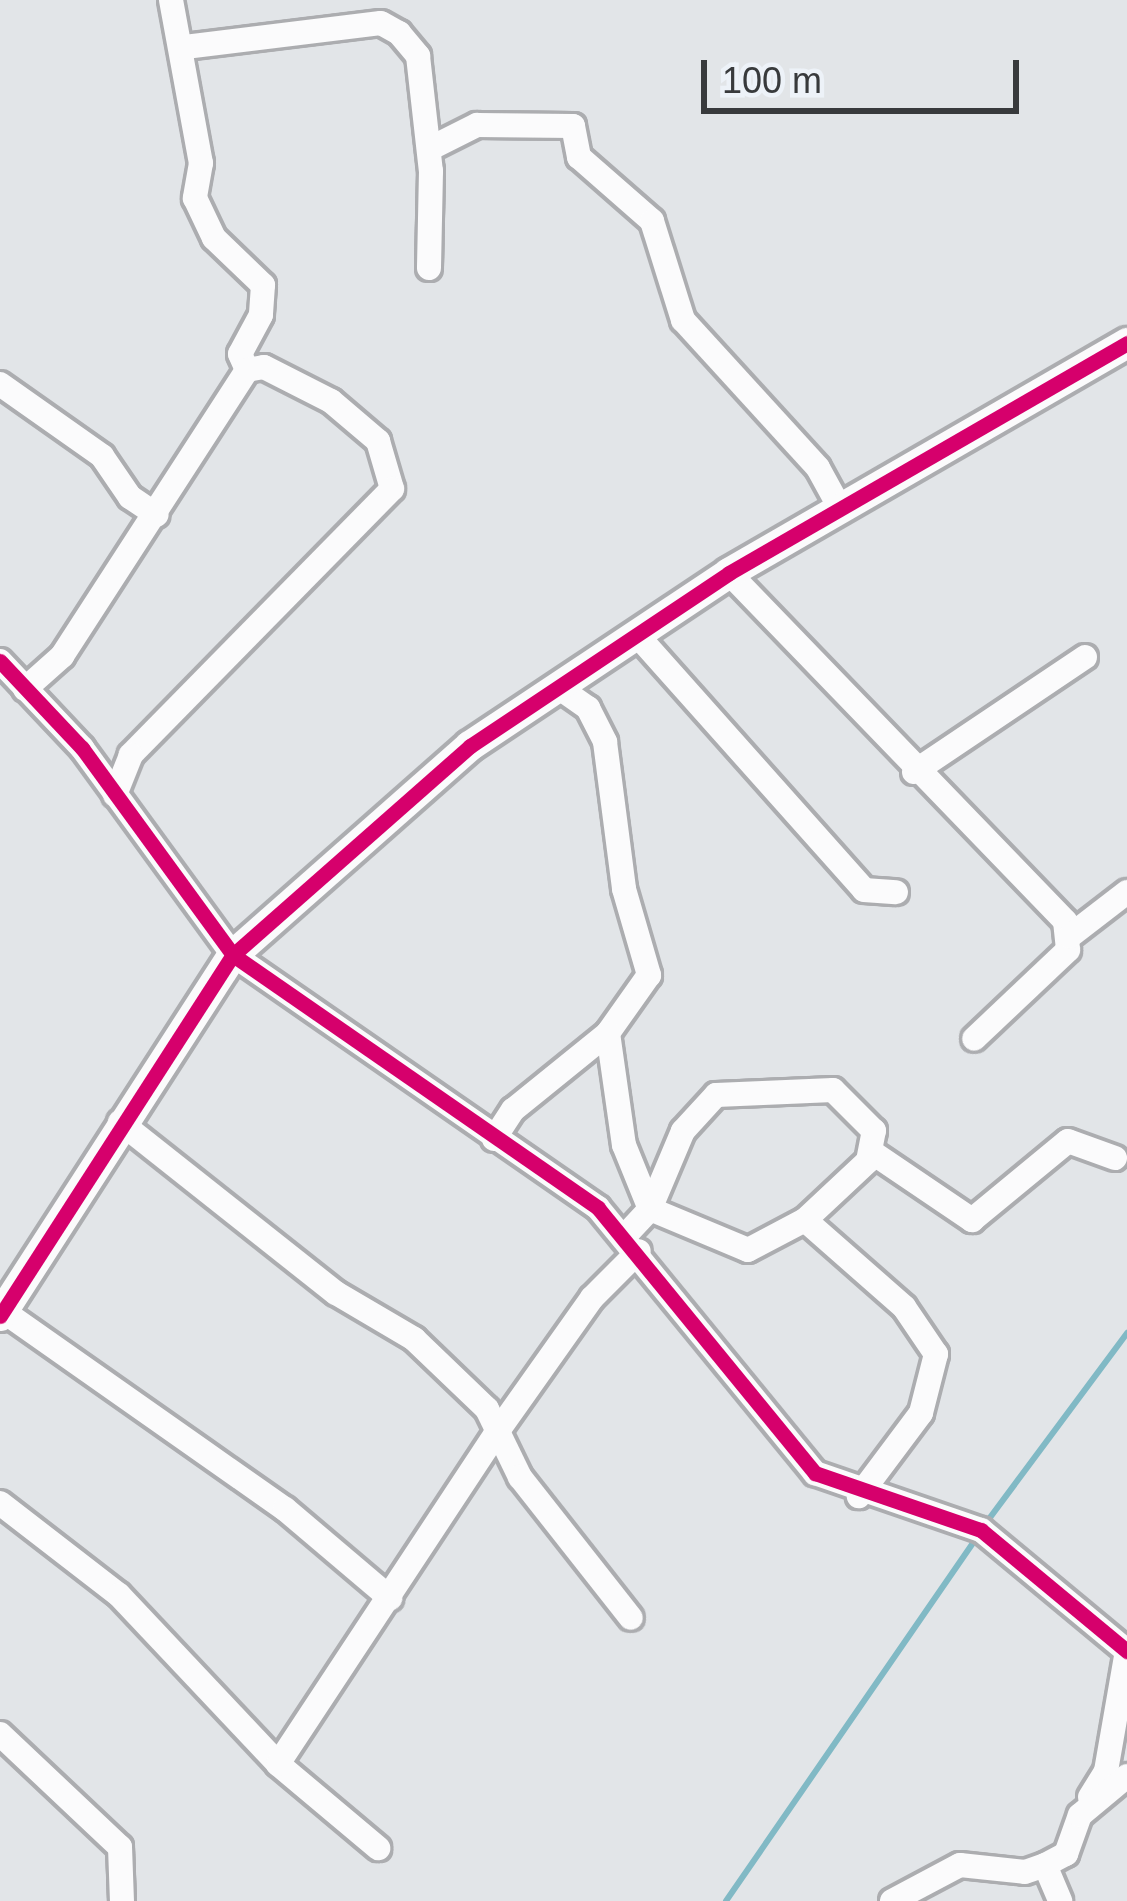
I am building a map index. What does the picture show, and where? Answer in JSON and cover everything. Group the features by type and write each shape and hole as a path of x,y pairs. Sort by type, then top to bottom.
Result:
{"street":[{"path":"171,0 185,47 201,164 194,198 214,238 263,285 261,315 240,354 247,370"},
{"path":"185,47 381,23 418,56 429,149 429,268"},
{"path":"429,149 477,125 573,126 579,157 652,221 683,320 818,468 841,510"},
{"path":"390,1598 285,1509 2,1314 120,1122 233,955 470,746 730,573 1127,343"},
{"path":"25,688 62,656 247,370 264,367 331,401 378,441 392,489 131,755 116,795"},
{"path":"0,384 102,456 130,497 157,515"},
{"path":"730,573 914,772 1035,884 1070,936"},
{"path":"637,634 864,890 896,892"},
{"path":"914,772 1085,657"},
{"path":"0,661 116,795 233,955 633,1243 790,1450 860,1496 981,1530 1127,1651 1092,1805 1066,1854 1045,1865 960,1865 892,1901"},
{"path":"494,1139 513,1111 608,1033 649,975 624,890 605,742 588,708 558,687"},
{"path":"974,1040 1045,978 1070,936 1127,892"},
{"path":"278,1764 495,1435 633,1243 650,1209 683,1131 716,1095 833,1090 874,1131 873,1154 806,1220 761,1248 732,1250 650,1209 624,1145 608,1033"},
{"path":"120,1122 336,1293 414,1340 488,1409 495,1435 631,1618"},
{"path":"873,1154 972,1220 1068,1141 1115,1157"},
{"path":"806,1220 904,1307 936,1354 921,1413 860,1496"},
{"path":"0,1503 119,1595 278,1764 378,1848"},
{"path":"0,1734 120,1846 122,1901"},
{"path":"1092,1805 1127,1776"},
{"path":"1045,1865 1060,1901"}],"waterway":[{"path":"983,1527 1127,1333"},
{"path":"726,1901 976,1538"}],"cycle path":[{"path":"0,1316 233,955 470,746 729,573 1127,343"},
{"path":"0,661 82,748 233,955 598,1208 815,1473 981,1530 1127,1651"}]}
